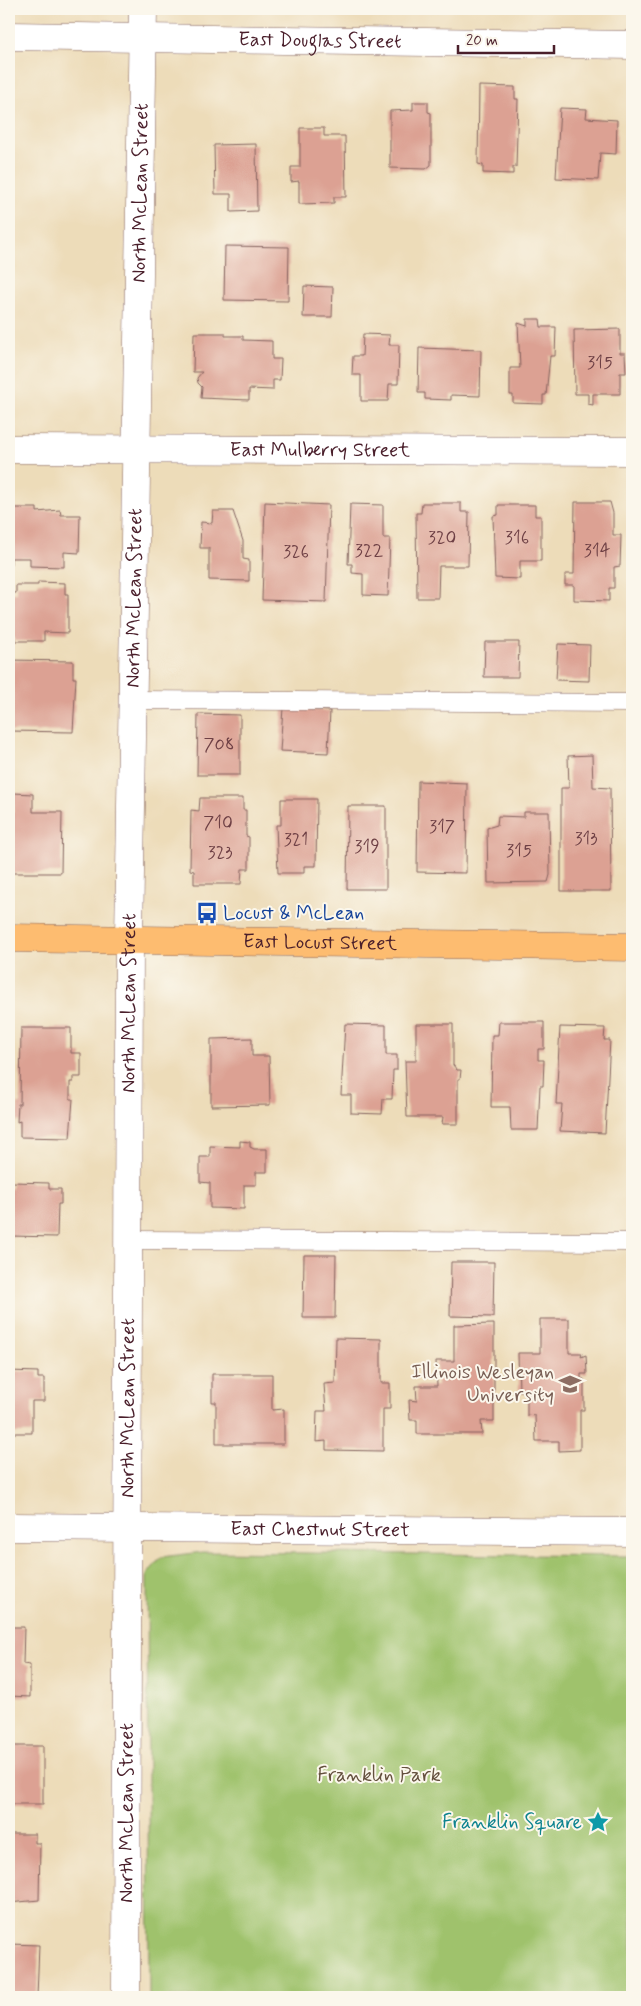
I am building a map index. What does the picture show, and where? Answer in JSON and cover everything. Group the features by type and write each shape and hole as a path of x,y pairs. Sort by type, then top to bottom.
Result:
{"main road":[{"name":"East Locust Street","path":"9,938 632,947"}],"street":[{"name":"North McLean Street","path":"126,1997 129,939 143,9"},
{"name":"East Douglas Street","path":"9,36 143,39 408,40 632,45"},
{"name":"East Mulberry Street","path":"9,449 632,451"},
{"name":"East Chestnut Street","path":"9,1526 632,1532"}],"lane":[{"path":"133,700 632,703"},
{"path":"128,1240 632,1242"}],"green space":[{"name":"Franklin Park","path":"203,1552 632,1556 632,1997 149,1997 147,1575 161,1557"}],"building":[{"path":"479,86 515,87 515,99 518,99 516,167 513,167 513,174 483,173 483,165 478,164"},
{"path":"413,102 428,102 428,112 431,113 431,165 426,169 390,168 390,111 413,110"},
{"path":"560,108 587,109 586,118 617,120 616,154 600,153 598,180 556,178"},
{"path":"300,128 324,128 324,136 345,136 346,197 334,197 334,203 299,204 299,181 291,182 291,167 300,167"},
{"path":"256,144 257,211 231,212 231,194 215,194 214,145"},
{"path":"225,246 289,247 288,301 224,300"},
{"path":"304,286 333,287 332,317 303,317"},
{"path":"527,319 540,319 541,327 556,327 555,356 550,356 546,395 543,395 543,404 513,403 513,395 510,395 510,368 520,368 518,323 527,326"},
{"path":"620,329 620,353 625,353 626,373 620,373 620,394 593,394 593,405 588,404 588,394 575,394 574,330"},
{"path":"194,333 225,333 225,336 243,336 243,340 272,341 272,359 281,359 280,380 273,380 273,390 249,389 249,400 201,398 202,387 198,383 197,378 202,372 193,372"},
{"path":"363,334 390,335 389,345 399,345 398,384 389,384 388,401 361,401 361,375 352,375 353,356 362,356"},
{"path":"419,348 481,350 480,396 451,395 451,400 425,399 425,393 418,393"},
{"path":"265,502 329,505 326,602 262,600"},
{"path":"575,502 610,502 613,513 613,535 621,535 620,566 614,567 614,588 609,588 609,601 574,600 574,585 565,585 565,574 574,574"},
{"path":"422,503 461,503 461,512 469,512 468,566 439,566 438,598 417,598 416,513 421,513"},
{"path":"350,504 383,505 383,538 390,538 388,596 363,595 363,574 352,573 352,564 348,564"},
{"path":"9,505 11,505 11,508 37,508 37,512 60,510 61,515 80,515 79,553 64,552 64,567 30,566 30,558 11,558 11,566 9,566"},
{"path":"498,505 535,505 535,516 541,516 541,561 520,561 520,579 495,578 493,516 498,515"},
{"path":"213,511 233,511 243,541 243,559 249,560 249,581 209,580 209,548 200,548 201,522 212,523"},
{"path":"38,582 65,583 65,594 68,594 68,633 44,632 44,641 15,641 15,638 9,638 9,593 16,593 16,585 38,585"},
{"path":"485,642 519,642 518,677 484,677"},
{"path":"558,644 590,645 589,681 556,680"},
{"path":"9,660 73,661 73,678 76,678 73,732 9,731"},
{"path":"283,708 330,711 328,753 280,751"},
{"path":"198,714 240,715 240,775 197,775"},
{"path":"592,755 593,787 610,788 611,891 561,891 561,788 569,788 568,756"},
{"path":"418,781 467,783 466,873 417,872"},
{"path":"14,793 33,794 33,812 62,812 61,873 9,873 9,811 14,812"},
{"path":"200,798 243,798 243,810 246,810 246,836 249,837 249,869 242,869 241,884 194,884 194,871 190,870 191,810 199,811"},
{"path":"281,799 317,799 316,866 304,866 304,873 278,873 276,825 281,825"},
{"path":"348,806 386,806 386,889 347,889"},
{"path":"524,812 549,812 550,875 548,882 488,883 487,828 497,825 498,816 524,817"},
{"path":"499,1022 544,1022 544,1049 538,1049 538,1060 544,1060 543,1086 540,1086 538,1130 511,1130 510,1107 491,1107 492,1035 498,1035"},
{"path":"345,1024 386,1025 386,1055 397,1055 397,1070 393,1070 392,1099 383,1099 382,1114 351,1113 351,1095 341,1095"},
{"path":"416,1024 453,1024 453,1065 457,1070 461,1070 460,1079 458,1079 458,1124 442,1124 443,1117 407,1117 405,1061 416,1061"},
{"path":"560,1027 605,1028 604,1040 610,1040 605,1133 560,1131 562,1104 556,1104"},
{"path":"21,1028 71,1028 71,1053 81,1053 81,1077 73,1077 73,1082 70,1082 70,1099 73,1099 70,1138 20,1137 20,1121 17,1122 18,1104 20,1104"},
{"path":"252,1038 252,1056 269,1056 270,1105 211,1106 211,1039"},
{"path":"240,1141 250,1142 250,1147 254,1149 267,1149 267,1172 256,1172 256,1185 244,1185 244,1209 210,1208 210,1183 200,1182 200,1157 210,1157 210,1146 240,1147"},
{"path":"12,1182 49,1183 49,1189 61,1189 61,1204 58,1204 57,1237 9,1236 9,1188 12,1189"},
{"path":"304,1255 336,1255 335,1318 303,1318"},
{"path":"451,1262 494,1262 493,1317 450,1316"},
{"path":"540,1319 569,1319 569,1353 582,1353 581,1357 586,1355 587,1374 581,1374 581,1379 584,1379 584,1410 580,1410 580,1450 559,1451 559,1441 536,1441 535,1416 527,1415 527,1391 519,1391 518,1353 540,1353"},
{"path":"494,1324 494,1421 481,1421 482,1434 417,1434 417,1420 410,1420 409,1400 417,1401 416,1386 437,1386 436,1361 454,1361 454,1325"},
{"path":"336,1338 381,1339 381,1383 390,1383 390,1409 383,1409 383,1451 326,1450 326,1441 316,1442 317,1411 326,1411 324,1384 335,1383"},
{"path":"9,1371 38,1372 38,1378 44,1378 44,1401 32,1401 32,1433 9,1433"},
{"path":"212,1374 272,1374 272,1410 284,1409 284,1444 216,1444 216,1402 212,1402"},
{"path":"9,1627 24,1627 23,1664 30,1665 30,1697 9,1696"},
{"path":"10,1746 43,1746 43,1804 9,1804"},
{"path":"9,1834 35,1834 35,1843 40,1843 39,1900 9,1903"},
{"path":"9,1944 39,1945 37,1997 9,1997"}],"place":[{"name":"Locust & McLean","path":"207,913"},
{"name":"Illinois Wesleyan University","path":"570,1384"},
{"name":"Franklin Square","path":"598,1822"}]}
